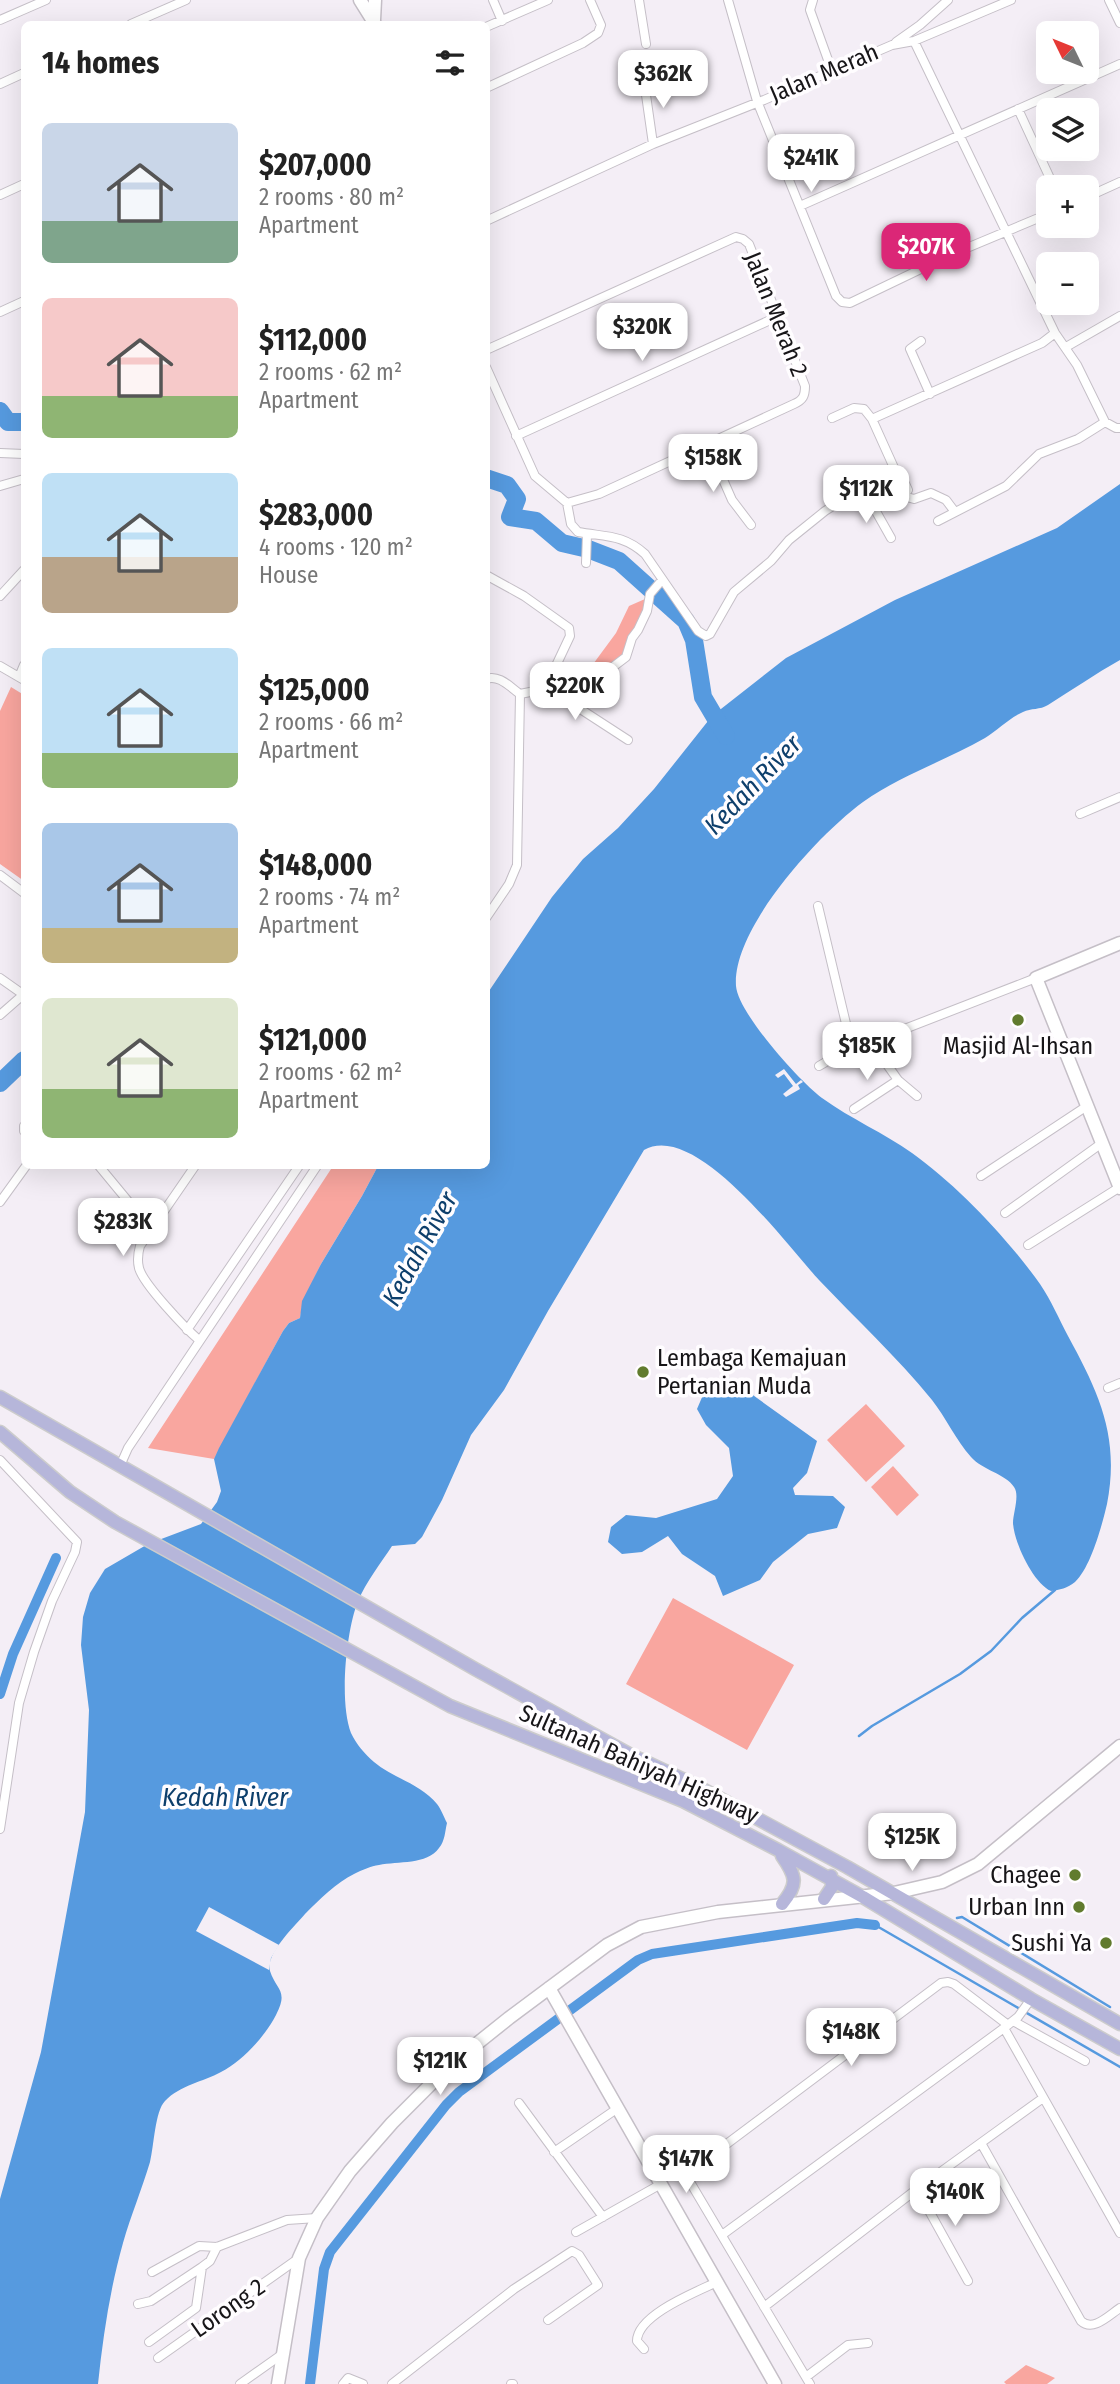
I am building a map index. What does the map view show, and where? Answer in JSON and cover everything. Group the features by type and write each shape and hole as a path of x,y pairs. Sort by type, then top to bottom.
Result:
{"main road":[{"path":"0,1397 120,1466"},
{"name":"Sultanah Bahiyah Highway","path":"0,1432 69,1492 115,1522 450,1706 683,1801 778,1850 863,1897 1028,2003 1120,2049"},
{"name":"Sultanah Bahiyah Highway","path":"120,1466 631,1755 693,1784 894,1893 1120,2024"},
{"path":"778,1850 791,1867 794,1876 791,1894 782,1904"},
{"path":"821,1853 832,1881 830,1892 824,1899"}],"street":[{"path":"0,20 46,0"},
{"path":"138,21 186,0"},
{"path":"360,0 373,21"},
{"path":"374,21 375,0"},
{"path":"493,0 502,21"},
{"path":"490,26 548,0"},
{"path":"490,86 583,43 598,33 601,25 590,0"},
{"path":"639,0 646,44"},
{"path":"728,0 757,101 836,296 842,302 850,303 950,255 1036,219"},
{"path":"813,0 810,10 832,71"},
{"path":"892,45 948,0"},
{"name":"Jalan Merah","path":"490,219 653,144 892,45 914,41 1011,0"},
{"path":"1109,0 1120,23"},
{"path":"914,41 1055,333 1080,370 1105,422 1120,428"},
{"path":"800,206 1120,64"},
{"path":"0,84 21,74"},
{"path":"644,81 653,144"},
{"path":"1018,109 1048,175"},
{"path":"1099,192 1120,182"},
{"path":"0,195 21,185"},
{"name":"Jalan Merah 2","path":"490,348 736,237 749,244 805,386 802,400 599,494 567,503"},
{"path":"0,312 21,302"},
{"path":"516,436 779,316"},
{"path":"1066,346 1120,316"},
{"path":"872,419 1042,343 1055,333"},
{"path":"921,341 910,349 930,394"},
{"path":"490,376 535,476 567,503 573,529 587,538 620,538 645,554 660,582 698,631 706,636 710,634 734,592 771,561 789,540 839,502 857,495 869,499 891,493 914,499 931,493 946,500 955,512"},
{"path":"832,418 859,407 864,409 872,419 895,470 905,482 908,490 900,495"},
{"path":"938,521 1006,486 1038,454 1079,439 1105,422"},
{"path":"708,443 732,500 751,525"},
{"path":"0,453 21,454"},
{"path":"0,486 21,480"},
{"path":"869,499 891,538"},
{"path":"585,559 587,538"},
{"path":"0,596 21,573"},
{"path":"490,577 524,596 569,628 570,636 545,689"},
{"path":"568,701 626,657 632,638 647,611 650,594 660,582"},
{"path":"0,666 21,678"},
{"path":"490,678 503,681 520,694 545,689 628,740"},
{"path":"490,912 509,884 517,865 520,694"},
{"path":"1080,814 1120,797"},
{"path":"0,875 21,891"},
{"path":"818,905 848,1032 860,1042"},
{"path":"819,1066 860,1042 871,1042 1118,948"},
{"path":"0,978 21,993"},
{"path":"1028,1245 1120,1187 1035,978"},
{"path":"0,1015 21,998"},
{"path":"871,1042 898,1080 918,1096"},
{"path":"854,1110 898,1080"},
{"path":"981,1176 1087,1105"},
{"path":"1005,1213 1102,1143"},
{"path":"0,1202 24,1169"},
{"path":"101,1169 151,1229"},
{"path":"193,1169 141,1246 138,1266 141,1276 187,1330 199,1340"},
{"path":"187,1330 297,1169"},
{"path":"120,1466 128,1448 315,1169"},
{"path":"1108,1388 1120,1382"},
{"path":"0,1460 77,1542 52,1601 19,1703 0,1829"},
{"path":"278,2384 299,2258 317,2218 350,2171 431,2083 549,1988 607,1945 641,1927 665,1920 824,1899 894,1893 942,1882 978,1864 1120,1746"},
{"path":"868,2343 848,2345 808,2380 690,2182 692,2169 941,1983 954,1984 1011,2023 1085,2061"},
{"path":"549,1988 775,2384"},
{"path":"722,2235 1011,2023 1028,2003"},
{"path":"1011,2023 1044,2098 1120,2233"},
{"path":"764,2307 917,2189 1044,2098"},
{"path":"519,2103 603,2217"},
{"path":"554,2152 618,2108"},
{"path":"981,2143 1081,2321 1092,2326 1120,2309"},
{"path":"576,2232 661,2184"},
{"path":"917,2189 968,2281"},
{"path":"152,2272 199,2246 217,2246 288,2220 317,2218"},
{"path":"138,2304 151,2301 202,2267 210,2261 217,2246"},
{"path":"392,2384 514,2289 572,2250 579,2255 598,2285 548,2320"},
{"name":"Lorong 2","path":"158,2358 299,2258"},
{"path":"149,2342 196,2308 202,2267"},
{"path":"644,2349 637,2341 637,2336 644,2326 671,2304 717,2282"},
{"path":"240,2384 281,2355"},
{"path":"342,2384 348,2378 363,2384"}],"shaded area":[{"path":"645,599 647,605 624,655 571,694 616,633 629,606"},
{"path":"11,687 21,693 21,879 0,864 0,711"},
{"path":"331,1169 376,1169 321,1264 303,1301 300,1318 289,1323 283,1331 214,1459 148,1448"},
{"path":"866,1404 905,1446 866,1482 827,1440"},
{"path":"893,1466 919,1495 897,1516 871,1487"},
{"path":"673,1598 794,1665 747,1750 626,1684"},
{"path":"1026,2365 1055,2378 1047,2384 1004,2382"}],"water":[{"name":"Kedah River","path":"1120,484 1120,660 1048,705 1018,715 985,738 892,784 845,817 802,859 763,911 748,937 739,963 736,986 739,998 758,1029 812,1090 929,1166 997,1231 1044,1290 1089,1377 1109,1436 1111,1458 1107,1504 1095,1545 1081,1575 1069,1586 1060,1589 1051,1591 1044,1587 1031,1571 1014,1531 1014,1487 971,1457 919,1384 819,1280 739,1191 714,1169 689,1153 665,1146 644,1150 504,1390 471,1435 422,1537 415,1544 392,1546 365,1587 354,1614 347,1648 345,1686 347,1720 351,1733 361,1749 374,1762 423,1791 437,1804 447,1823 441,1845 434,1853 420,1860 363,1870 348,1877 322,1897 288,1933 272,1957 270,1971 280,1991 281,2000 280,2007 266,2031 245,2055 229,2067 178,2091 165,2101 157,2120 150,2162 114,2278 98,2384 0,2384 0,2199 41,2052 85,1812 89,1710 81,1645 83,1617 90,1593 105,1569 148,1544 201,1524 217,1502 221,1491 214,1459 219,1448 283,1331 289,1323 300,1318 302,1301 376,1169 490,1169 490,990 552,897 583,859 618,828 654,789 712,716 786,658 895,600 1057,528"},
{"path":"729,1378 817,1441 807,1473 793,1488 795,1495 833,1496 845,1507 837,1528 808,1534 773,1562 760,1580 723,1596 715,1576 682,1554 668,1536 642,1552 622,1554 608,1542 611,1527 626,1515 656,1518 717,1499 733,1476 729,1448 706,1425 697,1409 703,1395"}],"pier":[{"path":"784,1069 796,1084 801,1080 803,1082 798,1085 800,1089 786,1097 783,1094 793,1086 784,1074 778,1078 775,1075"},
{"path":"209,1907 279,1945 271,1958 269,1970 196,1931"}],"waterway":[{"path":"0,411 8,422 21,422"},
{"path":"490,479 507,485 517,499 510,517 536,521 562,543 588,549 619,561 686,621 694,640 703,697 726,736"},
{"path":"0,1083 21,1063"},
{"path":"0,1694 13,1654 56,1558"},
{"path":"859,1736 960,1674 991,1651 1022,1618 1055,1590 1055,1587"},
{"path":"957,1918 962,1917 1110,2007"},
{"path":"310,2384 324,2269 330,2252 459,2092 638,1960 652,1954 857,1923 875,1925"},
{"path":"875,1925 1120,2067"}],"place":[{"name":"Masjid Al-Ihsan","path":"1018,1020"},
{"name":"Lembaga Kemajuan Pertanian Muda","path":"643,1372"},
{"name":"Chagee","path":"1075,1875"},
{"name":"Urban Inn","path":"1079,1907"},
{"name":"Sushi Ya","path":"1106,1943"}]}
